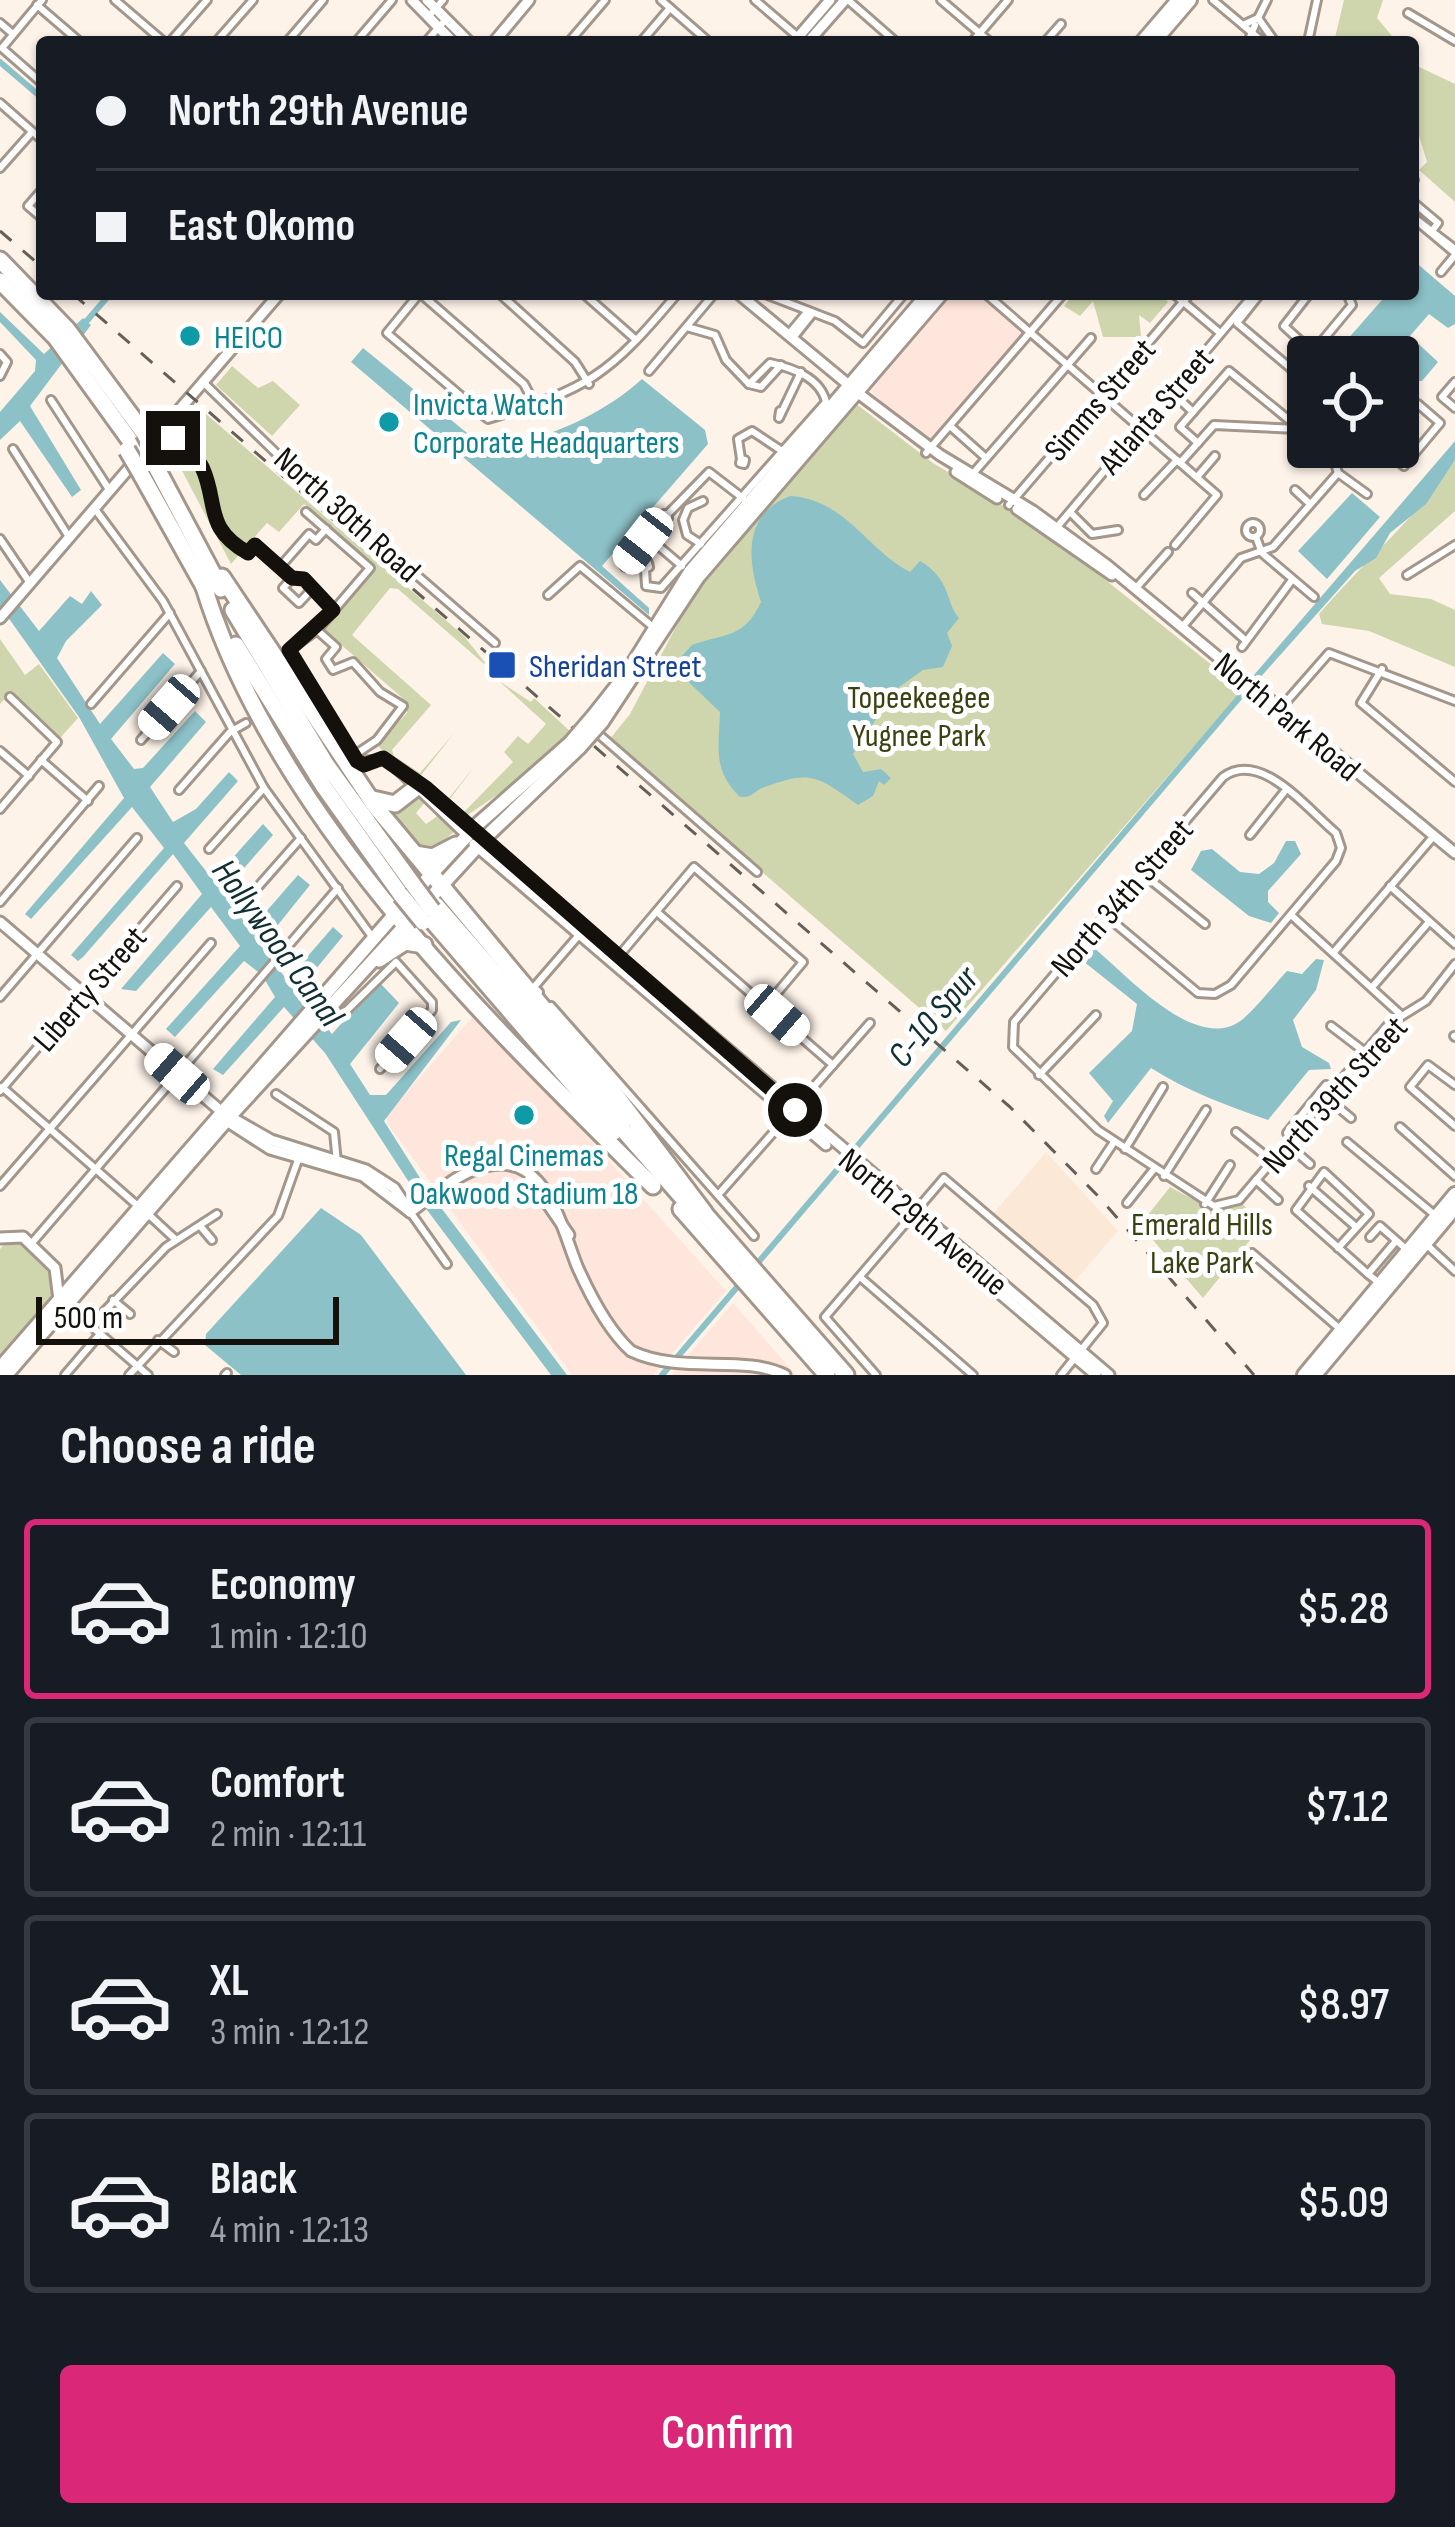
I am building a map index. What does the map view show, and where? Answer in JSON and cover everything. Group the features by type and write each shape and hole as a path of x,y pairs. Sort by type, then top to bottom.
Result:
{"highway":[{"path":"0,260 136,442 370,797 416,854 424,945 653,1186 739,1269"},
{"path":"0,271 58,336"},
{"path":"0,281 58,336"},
{"path":"0,291 58,336"},
{"path":"73,355 136,442 326,764 418,884"},
{"path":"150,465 248,693 292,774 739,1269 827,1375"},
{"path":"222,577 305,720 418,884"},
{"path":"204,587 324,787 495,956 644,1131 739,1269"},
{"path":"370,797 395,804 417,787"},
{"path":"416,854 434,857 465,837"},
{"path":"420,916 653,1186"},
{"path":"420,916 704,1212"},
{"path":"379,959 405,942 424,945"},
{"path":"752,1284 818,1375"},
{"path":"752,1284 842,1375"}],"main road":[{"path":"1147,36 1178,0"},
{"path":"1159,36 1190,0"},
{"path":"854,390 923,300"},
{"path":"418,884 480,844 575,746 749,504 936,300"},
{"path":"323,1009 420,916 418,884 465,837 575,746"},
{"path":"6,1375 61,1307 70,1286 323,1009 374,939 420,916"},
{"path":"0,1368 134,1227 153,1191 226,1116"},
{"path":"1422,1240 1455,1194"},
{"path":"1316,1375 1406,1250 1455,1208"},
{"path":"1304,1375 1345,1334"}],"street":[{"path":"22,0 38,5 73,36"},
{"path":"115,0 160,36"},
{"path":"173,36 207,0"},
{"path":"218,36 253,0"},
{"path":"292,36 323,0"},
{"path":"361,36 392,0"},
{"path":"412,0 433,6 450,36"},
{"path":"499,36 529,0"},
{"path":"574,36 605,0"},
{"path":"661,0 702,36"},
{"path":"754,0 795,36"},
{"path":"805,36 830,0"},
{"path":"806,36 846,0 889,36"},
{"path":"941,0 983,36"},
{"path":"977,36 1008,0"},
{"path":"1213,0 1249,36"},
{"path":"1252,36 1267,0"},
{"path":"1308,36 1317,0"},
{"path":"36,78 2,48 38,5"},
{"path":"646,36 670,8"},
{"path":"1408,13 1455,40"},
{"path":"1244,26 1258,22"},
{"path":"1258,22 1270,36"},
{"path":"0,23 13,34"},
{"path":"431,36 442,23"},
{"path":"442,23 460,36"},
{"path":"1050,36 1060,24"},
{"path":"0,103 36,135"},
{"path":"0,168 32,132"},
{"path":"1419,207 1438,224 1431,232"},
{"path":"1419,223 1455,252 1441,272"},
{"path":"2,616 274,300"},
{"path":"415,300 387,333 488,419 589,384 637,340 668,300"},
{"path":"427,300 524,384 535,405"},
{"path":"507,300 575,362 589,384"},
{"path":"591,300 637,340"},
{"path":"650,371 709,300"},
{"name":"North Park Road","path":"746,300 928,450 1136,588 1455,854"},
{"path":"780,300 836,321 863,343 899,300"},
{"path":"992,300 1217,495 1175,545"},
{"path":"928,450 1058,300"},
{"path":"1181,300 1220,333"},
{"name":"Atlanta Street","path":"1057,527 1251,300"},
{"path":"1252,300 1237,323 1287,364"},
{"path":"1295,336 1284,326 1304,300"},
{"path":"1329,336 1352,300"},
{"name":"Simms Street","path":"1011,503 1183,302"},
{"path":"790,337 811,312"},
{"path":"645,568 643,581 656,590 749,504 782,451 826,397 797,369 781,365 768,364 749,384 715,334 687,327"},
{"path":"970,477 1090,338"},
{"path":"780,411 808,352"},
{"path":"0,354 7,362 0,376"},
{"path":"1144,495 1198,443 1214,425 1300,429 1229,371 1180,428 1198,443"},
{"name":"North 30th Road","path":"203,382 277,454 495,644"},
{"path":"1454,404 1442,397 1455,382"},
{"path":"1178,398 1193,412"},
{"path":"52,400 110,491"},
{"path":"1419,405 1440,423 1419,448"},
{"path":"950,425 986,458"},
{"path":"164,429 201,465 216,521 248,553 255,545 292,578 304,579 333,610"},
{"path":"741,459 738,439 752,431 782,451"},
{"path":"13,449 70,537"},
{"path":"1197,477 1214,456"},
{"path":"1336,468 1367,494"},
{"path":"668,514 709,472 749,504"},
{"path":"1184,626 1241,558 1262,553 1338,473"},
{"path":"1295,490 1309,502"},
{"path":"699,503 688,508 683,520 688,535 701,544"},
{"name":"North Park Road","path":"1011,503 1057,527 1122,578"},
{"path":"95,509 170,613 264,788 374,939"},
{"path":"306,512 370,568 316,630 289,650 324,712 362,764 383,758 401,772"},
{"path":"1071,513 1092,534 1118,530"},
{"path":"280,568 309,534 316,540 326,529"},
{"path":"1256,537 1262,553 1314,597"},
{"path":"626,562 650,538 682,566"},
{"path":"0,539 30,583"},
{"path":"1407,575 1455,545"},
{"path":"1136,588 1168,552"},
{"path":"548,595 580,566 657,630"},
{"path":"292,578 283,588 299,603 312,589"},
{"path":"1192,593 1243,643 1292,580"},
{"path":"91,704 170,613"},
{"path":"316,630 336,647 326,659 333,670 350,661 380,692 403,706 367,748 356,754"},
{"path":"1279,710 1330,653 1382,669 1455,701"},
{"path":"1382,669 1361,704 1455,782"},
{"path":"141,740 201,671"},
{"path":"0,809 57,742 10,697"},
{"path":"575,712 757,872"},
{"path":"179,790 233,730 246,723"},
{"path":"367,748 374,760"},
{"path":"0,751 29,776"},
{"path":"41,760 88,801"},
{"name":"North 34th Street","path":"1040,1076 1012,1048 1013,1022 1223,777 1242,766 1262,771 1285,791"},
{"name":"North 29th Avenue","path":"401,772 465,837"},
{"name":"North 29th Avenue","path":"401,772 465,837 480,844 1096,1375"},
{"path":"0,902 99,786"},
{"path":"209,849 264,788"},
{"path":"1105,915 1198,993 1215,994 1231,985 1336,861 1341,848 1336,833 1285,791 1250,835"},
{"path":"1334,952 1434,836"},
{"path":"0,997 137,838"},
{"path":"249,897 301,838"},
{"name":"North 29th Avenue","path":"480,844 579,935 615,961"},
{"path":"615,961 694,867 803,962 766,1006"},
{"path":"1142,873 1204,924"},
{"name":"Liberty Street","path":"1,1088 177,886"},
{"path":"1390,886 1455,944"},
{"path":"31,1244 338,888"},
{"path":"657,911 833,1065"},
{"path":"1291,915 1400,1014"},
{"path":"0,922 262,1145 337,1163"},
{"path":"1374,986 1430,922"},
{"path":"579,935 535,987 754,1236"},
{"path":"0,1186 211,943"},
{"path":"323,1009 342,1015 397,962 434,1006 380,1069"},
{"name":"North 39th Street","path":"1204,1204 1230,1205 1400,1014 1426,1000 1455,964"},
{"path":"1096,1015 1040,1076 1114,1142 1204,1204 1230,1165"},
{"path":"718,1195 870,1023"},
{"path":"1331,1026 1365,1052"},
{"path":"1455,1085 1428,1065 1410,1087 1455,1126"},
{"path":"1286,1133 1307,1114 1326,1085"},
{"path":"1,1088 176,1239"},
{"path":"1125,1149 1163,1088"},
{"path":"276,1094 334,1132 337,1163"},
{"path":"1326,1097 1351,1118"},
{"path":"1164,1176 1206,1110"},
{"path":"226,1116 271,1140 394,1188 447,1264"},
{"path":"1400,1127 1455,1176"},
{"path":"1236,1132 1273,1161"},
{"path":"1096,1169 1114,1142"},
{"path":"1347,1142 1436,1216"},
{"path":"1286,1144 1310,1164"},
{"path":"129,1375 158,1340 209,1295 278,1216 299,1157"},
{"path":"410,1213 481,1167 506,1166 547,1190 578,1267 623,1343 644,1358 759,1366 784,1375"},
{"path":"1127,1203 1154,1169"},
{"path":"1338,1248 1369,1214 1324,1172 1309,1186 1296,1210 1338,1248 1383,1287"},
{"path":"876,1375 825,1317 944,1178 1093,1305 1103,1323 1061,1375"},
{"path":"1256,1180 1278,1200"},
{"path":"1309,1186 1356,1227"},
{"path":"100,1316 176,1239 217,1214"},
{"path":"1368,1274 1406,1250 1380,1226 1370,1238"},
{"path":"201,1227 212,1240"},
{"path":"0,1238 16,1235 31,1244 55,1268 61,1307 148,1375"},
{"path":"1422,1240 1455,1271"},
{"path":"1252,1253 1345,1334"},
{"path":"860,1277 973,1375"},
{"path":"113,1300 130,1315"},
{"path":"65,1375 100,1334"},
{"path":"158,1340 174,1352"},
{"name":"North 29th Avenue","path":"1077,1356 1109,1375"}],"shaded area":[{"path":"943,300 985,300 1023,334 934,440 925,441 868,389"},
{"path":"476,1013 726,1291 653,1375 572,1375 387,1123 387,1115"},
{"path":"1046,1152 1118,1231 1074,1282 994,1213"},
{"path":"733,1303 796,1375 671,1375"}],"green space":[{"path":"1344,0 1383,0 1377,18 1392,36 1335,36"},
{"path":"1419,67 1455,84 1455,202 1419,170 1427,162 1419,136"},
{"path":"1069,300 1168,302 1150,323 1139,315 1141,337 1103,337 1093,301 1080,316 1064,306"},
{"path":"232,366 258,388 273,381 300,405 272,436 216,385"},
{"name":"Topeekeegee Yugnee Park","path":"855,403 933,463 1042,529 1243,690 946,1031 609,740 630,714 699,583"},
{"path":"199,408 463,635 491,670 398,589 390,588 352,635 431,705 392,750 394,756 420,773 455,732 419,778 376,745 407,713 407,702 323,629 374,564 304,504 279,532 267,523 231,564 168,444"},
{"path":"1455,460 1455,511 1379,578 1390,594 1431,599 1455,610 1455,667 1369,631 1322,624 1319,614 1407,521"},
{"path":"0,639 25,675 39,664 78,718 60,738 10,693 0,704"},
{"path":"499,681 531,702 534,698 572,733 540,766 466,816 449,798 474,767 450,799 464,812 513,762 504,752 518,736 528,744 546,724"},
{"path":"418,794 426,801 416,813 426,824 439,815 454,832 427,855 383,807"},
{"name":"Emerald Hills Lake Park","path":"1170,1187 1213,1210 1242,1204 1264,1223 1203,1298 1140,1225"},
{"path":"10,1238 19,1239 50,1265 52,1298 0,1358 0,1249"}],"water":[{"path":"1419,265 1455,296 1455,324 1448,328 1429,314 1410,336 1350,336 1382,300 1419,300"},
{"path":"0,312 44,354 83,318 91,325 30,406 81,490 72,497 20,421 0,440 0,412 35,371 36,360 0,322"},
{"path":"1419,344 1438,362 1419,381"},
{"path":"363,348 483,446 524,441 568,426 642,379 705,430 708,444 602,566 649,608 649,615 351,362"},
{"path":"1455,441 1455,460 1426,504 1390,533 1376,558 1355,571 1257,681 1254,675"},
{"path":"1352,493 1380,517 1327,579 1298,551"},
{"path":"790,496 809,499 841,515 910,572 920,561 930,568 943,583 959,618 947,633 952,646 943,667 923,670 895,690 853,754 863,772 881,769 891,778 884,785 879,781 873,796 858,805 823,782 804,778 740,797 721,767 720,712 677,671 679,659 692,645 740,629 754,614 761,602 752,541 763,515"},
{"path":"0,580 39,631 70,596 82,604 91,591 102,605 66,641 57,658 100,724 163,653 175,664 111,739 134,769 143,768 195,711 206,722 150,787 173,822 196,809 229,772 238,781 184,843 213,880 263,824 273,835 223,892 250,930 298,875 310,885 261,946 287,980 333,927 343,936 297,992 332,1034 376,985 381,984 399,1003 350,1064 370,1095 386,1095 451,1022 461,1020 384,1121 427,1189 567,1375 551,1375 427,1210 325,1053 284,1007 223,1075 213,1069 275,997 262,975 244,961 175,1037 166,1029 240,946 211,907 136,991 121,989 202,894 173,854 83,957 78,961 71,955 164,848 132,807 31,919 25,914 124,798 79,717 0,606"},
{"path":"1286,841 1295,841 1301,854 1268,891 1268,902 1279,913 1271,923 1249,916 1191,870 1201,851 1212,849 1240,872 1259,874 1274,863"},
{"path":"1094,948 1164,1008 1205,1027 1225,1028 1243,1019 1287,971 1302,974 1316,959 1324,960 1316,990 1293,1020 1302,1047 1331,1069 1309,1070 1268,1120 1151,1068 1108,1123 1104,1116 1113,1101 1089,1073 1132,1031 1137,1004 1083,961"},
{"path":"321,1208 361,1235 466,1375 241,1375 205,1345 206,1334"}],"waterway":[{"name":"Hollywood Canal","path":"0,62 36,93"},
{"name":"Hollywood Canal","path":"85,323 105,300"},
{"name":"C-10 Spur","path":"756,1265 1244,692"},
{"name":"C-10 Spur","path":"662,1375 744,1279"}],"railway":[{"path":"0,231 36,262"},
{"path":"80,300 1010,1107 1099,1197 1254,1375"}],"place":[{"name":"HEICO","path":"190,336"},
{"name":"Invicta Watch Corporate Headquarters","path":"389,422"},
{"name":"Sheridan Street","path":"502,665"},
{"name":"Regal Cinemas Oakwood Stadium 18","path":"524,1115"}],"route":[{"path":"173,438 201,465 210,508 225,536 248,553 255,545 292,578 310,584 333,610 306,640 289,650 357,761 364,765 383,758 426,788 488,847 795,1110"}]}
